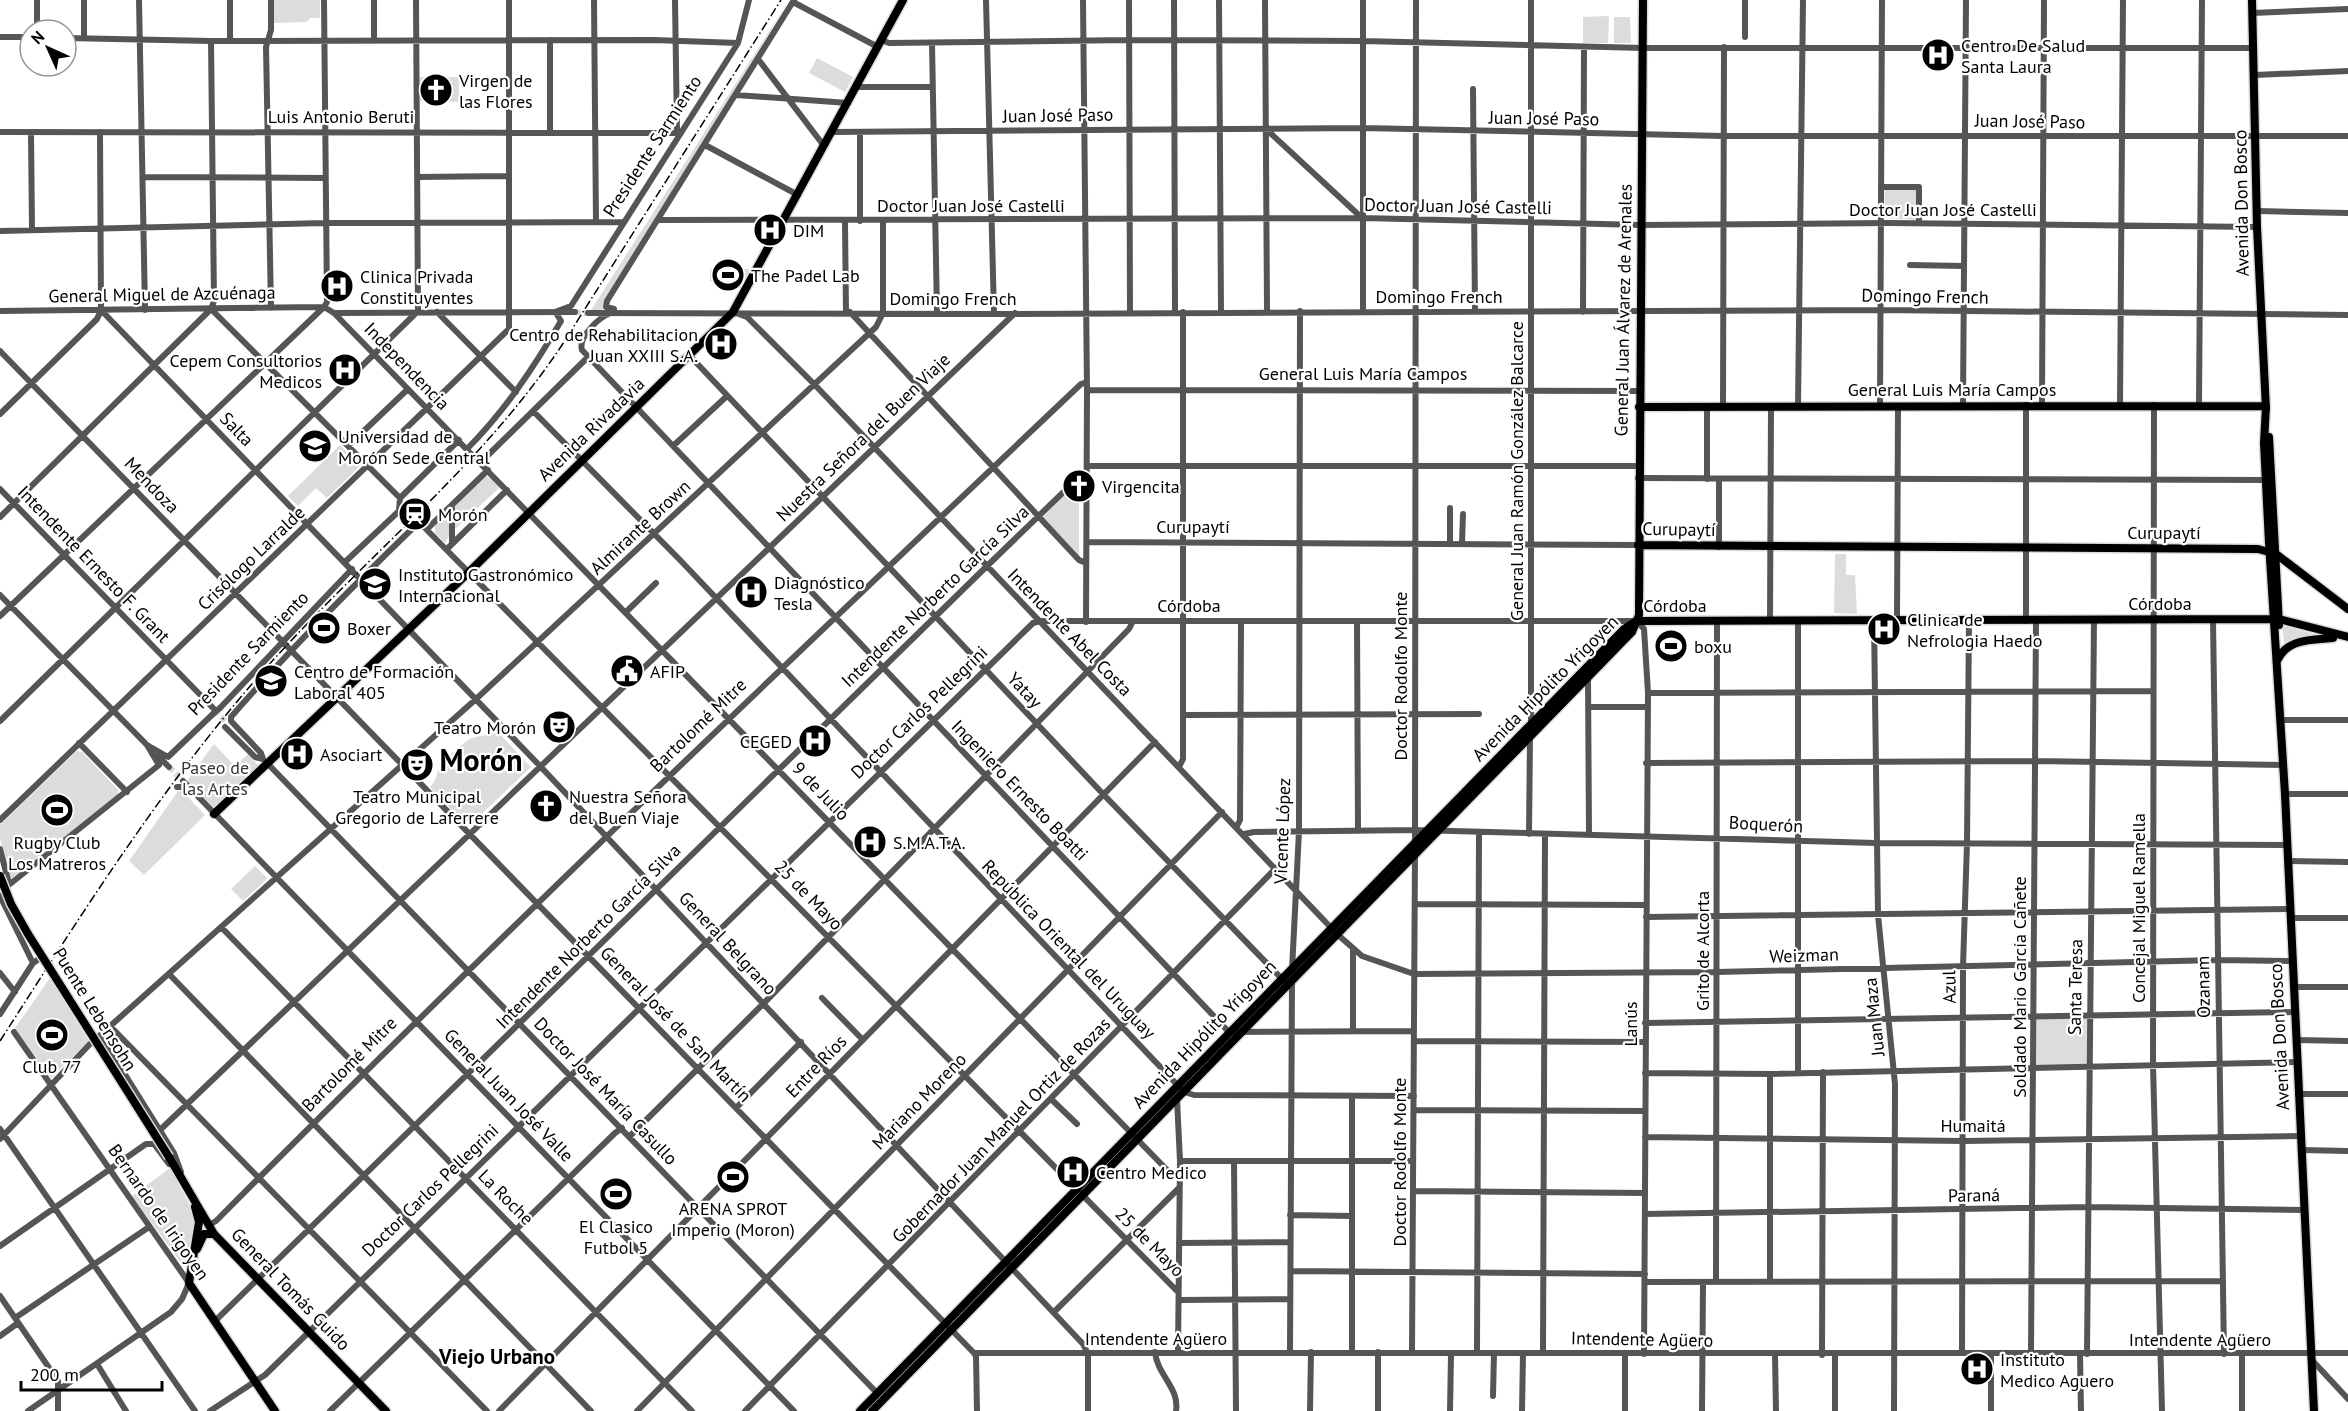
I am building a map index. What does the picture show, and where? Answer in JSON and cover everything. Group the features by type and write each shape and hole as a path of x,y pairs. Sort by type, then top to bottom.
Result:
{"main road":[{"name":"Avenida Rivadavia","path":"214,814 265,761 337,698 469,572 733,312 903,0"},
{"name":"General Juan Álvarez de Arenales","path":"1637,621 1643,0"},
{"name":"Avenida Don Bosco","path":"2252,0 2257,227 2314,1411"},
{"name":"Avenida Don Bosco","path":"2266,406 2266,480 2273,552"},
{"name":"General Luis María Campos","path":"1639,407 2266,406"},
{"name":"Curupaytí","path":"1638,546 2153,548 2273,552"},
{"path":"2273,552 2348,609"},
{"name":"Córdoba","path":"1637,621 2276,619 2345,637"},
{"name":"Avenida Hipólito Yrigoyen","path":"860,1411 948,1327 1181,1088 1242,1032 1415,842 1430,832 1530,737 1632,632 1637,621"},
{"name":"Avenida Hipólito Yrigoyen","path":"1134,1136 1177,1099 1181,1088 1230,1032 1288,983 1292,968 1415,853 1430,832 1531,725 1624,629 1637,621"},
{"path":"2277,661 2284,649 2293,643 2345,637"},
{"name":"Puente Lebensohn","path":"0,876 11,904 28,934 170,1157"},
{"path":"2,892 42,957 60,978 99,1037"},
{"name":"General Tomás Guido","path":"170,1157 214,1234 386,1411"},
{"path":"189,1283 198,1218 190,1193"},
{"path":"193,1261 202,1237 209,1233 214,1234"},
{"name":"Bernardo de Irigoyen","path":"189,1283 275,1411"},
{"name":"Avenida Hipólito Yrigoyen","path":"875,1410 948,1327"},
{"path":"875,1410 877,1393"}],"street":[{"path":"37,0 37,18"},
{"path":"84,0 84,38"},
{"path":"139,0 145,310"},
{"path":"230,0 230,40"},
{"path":"271,0 268,39 271,308"},
{"path":"0,616 327,302 324,0"},
{"path":"374,0 374,40"},
{"path":"0,721 375,356 418,311 416,0"},
{"path":"509,0 510,312"},
{"path":"594,0 596,222"},
{"path":"675,0 679,132"},
{"name":"Presidente Sarmiento","path":"555,312 571,306 679,132 738,43 749,0"},
{"path":"986,0 993,314"},
{"path":"1083,0 1084,219 1087,312 1086,622"},
{"path":"1129,0 1130,312"},
{"path":"1174,0 1175,312"},
{"path":"1220,0 1221,312"},
{"path":"1265,0 1268,311"},
{"path":"1363,0 1363,311"},
{"name":"Doctor Rodolfo Monte","path":"1412,1352 1416,830 1416,0"},
{"name":"General Juan Ramón González Balcarce","path":"1529,834 1532,465 1531,0"},
{"path":"1745,0 1745,37"},
{"path":"1798,406 1803,0"},
{"path":"1880,406 1882,0"},
{"path":"1963,405 1966,0"},
{"path":"2042,405 2044,0"},
{"path":"2120,405 2123,0"},
{"path":"2199,405 2202,0"},
{"path":"617,311 607,308 607,302 793,1 880,44 1129,40 1363,41 1644,48 1882,46 2253,48"},
{"path":"2252,13 2348,9"},
{"path":"0,37 18,37"},
{"path":"78,38 211,41 268,39 675,40 738,43"},
{"path":"550,40 550,131"},
{"path":"0,517 212,309 214,301 211,41"},
{"path":"932,43 937,314"},
{"path":"1583,312 1584,47"},
{"path":"1723,407 1724,47"},
{"path":"758,59 824,146"},
{"path":"2254,75 2348,71"},
{"path":"856,87 932,87"},
{"path":"1473,88 1475,311"},
{"path":"736,95 848,103"},
{"name":"Juan José Paso","path":"832,132 1363,128 1723,136 2348,136"},
{"name":"Luis Antonio Beruti","path":"0,132 141,130 679,132"},
{"path":"1267,130 1363,218"},
{"path":"31,132 32,230"},
{"path":"0,414 97,319 101,310 99,132"},
{"path":"860,132 860,221"},
{"path":"705,145 798,195"},
{"path":"417,177 508,176"},
{"path":"144,177 325,178"},
{"path":"1882,187 1919,187 1919,224"},
{"path":"2257,211 2348,213"},
{"name":"Doctor Juan José Castelli","path":"658,220 992,221 1363,218 1640,225 1965,223 2257,227"},
{"path":"845,221 848,313 870,333 1079,560 1086,563"},
{"path":"883,221 883,314"},
{"path":"0,231 325,223 623,222"},
{"path":"1910,265 1963,266"},
{"name":"General Miguel de Azcuénaga","path":"0,311 324,307"},
{"name":"Independencia","path":"324,307 333,313 467,449"},
{"path":"212,309 400,498"},
{"name":"Domingo French","path":"588,313 617,311 883,314 1268,311 1583,312 1722,309 2348,315"},
{"name":"Salta","path":"101,310 352,568"},
{"name":"Domingo French","path":"582,350 581,343 599,319 617,311"},
{"name":"Vicente López","path":"1292,968 1299,831 1300,311"},
{"path":"437,312 516,392"},
{"name":"Crisólogo Larralde","path":"0,820 509,329 510,312"},
{"path":"467,449 493,423 516,392 562,318 555,312"},
{"path":"333,313 575,312"},
{"name":"Intendente Abel Costa","path":"733,312 747,317 815,385 1237,826 1334,931"},
{"path":"1179,767 1183,759 1183,312"},
{"name":"Nuestra Señora del Buen Viaje","path":"160,1130 1015,313"},
{"name":"Almirante Brown","path":"1,1135 99,1037 476,699 709,484 870,333 880,323 883,314"},
{"name":"Ingeniero Ernesto Boatti","path":"582,350 1230,1032"},
{"name":"Mendoza","path":"0,351 282,639"},
{"name":"Yatay","path":"690,356 1104,795 1288,983"},
{"path":"480,462 588,357"},
{"name":"Bartolomé Mitre","path":"209,1225 216,1221 416,1021 729,717 1081,384 1087,382"},
{"path":"348,446 408,389"},
{"name":"General Luis María Campos","path":"1087,390 1639,391"},
{"path":"673,446 727,396"},
{"path":"2026,405 2026,621"},
{"name":"Concejal Miguel Ramella","path":"2154,405 2153,1064 2162,1411"},
{"path":"1770,621 1771,406"},
{"path":"1898,406 1898,621"},
{"path":"1707,407 1707,479"},
{"name":"República Oriental del Uruguay","path":"533,411 716,598 1181,1088"},
{"path":"345,562 399,511 400,498 459,440"},
{"name":"9 de Julio","path":"467,449 1170,1173 1180,1177"},
{"path":"1087,470 1184,466 1638,466"},
{"path":"427,529 488,470"},
{"name":"Intendente Norberto García Silva","path":"214,1322 882,667 1087,470"},
{"path":"1638,478 2266,480"},
{"path":"1719,479 1719,547"},
{"name":"Intendente Ernesto F. Grant","path":"0,489 116,609 218,708"},
{"path":"450,547 507,490"},
{"path":"450,547 452,505"},
{"path":"1450,508 1450,543"},
{"path":"1462,543 1463,514"},
{"name":"Presidente Sarmiento","path":"227,722 291,649 361,578 415,526 427,529"},
{"name":"25 de Mayo","path":"427,529 450,547 469,572 1178,1292"},
{"name":"Curupaytí","path":"1087,542 1531,543 1638,546"},
{"name":"Presidente Sarmiento","path":"147,745 166,758 203,724 352,568"},
{"name":"General Belgrano","path":"352,568 951,1202 1083,1344 1088,1354"},
{"path":"626,612 656,584"},
{"path":"0,595 62,661 169,767"},
{"name":"Soldado Mario García Cañete","path":"2031,1353 2033,911 2037,761 2036,620"},
{"name":"Santa Teresa","path":"2081,1411 2090,1281 2089,964 2094,843 2094,620"},
{"name":"Ozanam","path":"2213,620 2217,764 2220,1209 2224,1354"},
{"name":"Córdoba","path":"1040,621 1637,621"},
{"name":"Doctor Carlos Pellegrini","path":"210,1411 255,1381 309,1332 985,669 1033,623 1040,621"},
{"path":"630,1136 764,1004 1129,629 1133,621"},
{"path":"1357,621 1358,831"},
{"name":"Lanús","path":"1637,621 1647,633 1648,693 1644,1354"},
{"name":"Grito de Alcorta","path":"1716,1282 1717,621"},
{"path":"1798,621 1798,1073"},
{"name":"Juan Maza","path":"1874,621 1878,915 1894,1070 1894,1411"},
{"name":"Azul","path":"1962,1353 1964,1282 1963,967 1969,761 1969,621"},
{"path":"1237,826 1240,820 1240,622"},
{"name":"General José de San Martín","path":"282,639 402,766 974,1353"},
{"name":"Intendente Ernesto F. Grant","path":"167,660 176,664 218,708"},
{"name":"Intendente Ernesto F. Grant","path":"167,660 171,670 210,709 203,724"},
{"path":"1588,678 1589,834"},
{"path":"1648,693 2152,691"},
{"path":"1589,707 1647,707"},
{"path":"1183,715 1479,714"},
{"path":"2280,720 2348,720"},
{"name":"Doctor José María Casullo","path":"227,722 261,753 265,761 330,830 630,1136 877,1393"},
{"name":"Entre Ríos","path":"499,1411 1155,742"},
{"path":"79,743 127,792"},
{"path":"2,892 158,767 158,760 147,745"},
{"path":"1646,763 2037,761 2283,765"},
{"name":"General Juan José Valle","path":"183,780 794,1411"},
{"name":"General Juan José Valle","path":"177,787 185,787 202,801"},
{"path":"2285,794 2348,794"},
{"name":"Mariano Moreno","path":"637,1411 1222,812"},
{"name":"Boquerón","path":"1244,834 1416,830 1479,834 1589,834 1876,843 2287,845"},
{"path":"1477,1353 1479,834"},
{"path":"1543,1352 1545,835"},
{"path":"0,849 8,880 2,892"},
{"path":"2288,861 2348,862"},
{"name":"Gobernador Juan Manuel Ortiz de Rozas","path":"745,1411 1276,868"},
{"path":"0,870 2,892 33,963"},
{"path":"1415,904 1646,905"},
{"path":"1646,917 1718,918 2091,910 2218,910 2348,918"},
{"name":"La Roche","path":"222,928 692,1411"},
{"name":"Weizman","path":"1334,931 1362,956 1414,974 1717,972 2218,960 2292,961"},
{"path":"1353,950 1353,1031"},
{"path":"0,1014 33,963 42,957"},
{"path":"0,973 15,992"},
{"path":"170,975 591,1411"},
{"path":"1288,983 1292,1032 1290,1352"},
{"path":"2293,987 2348,987"},
{"path":"822,998 863,1040"},
{"path":"1645,1023 2294,1012"},
{"path":"111,1027 189,1104 487,1411"},
{"path":"1230,1032 1414,1031"},
{"name":"Bernardo de Irigoyen","path":"14,1032 189,1283"},
{"name":"General Tomás Guido","path":"99,1037 160,1130 177,1159 183,1180"},
{"path":"2295,1040 2348,1041"},
{"path":"1414,1041 1645,1042"},
{"path":"736,1108 801,1042"},
{"path":"1645,1073 1770,1074 2297,1062"},
{"path":"1822,1354 1823,1072"},
{"path":"1770,1074 1770,1282"},
{"path":"1181,1088 1194,1095 1414,1096"},
{"path":"2298,1094 2348,1094"},
{"path":"1352,1097 1352,1352"},
{"path":"1177,1099 1180,1161 1179,1353"},
{"path":"1051,1100 1077,1124"},
{"path":"1414,1110 1645,1111"},
{"path":"330,1411 622,1128"},
{"path":"1,1135 55,1208 195,1411"},
{"name":"Humaitá","path":"1645,1137 1964,1141 2220,1139 2300,1136"},
{"name":"General Tomás Guido","path":"110,1169 151,1143 183,1180"},
{"path":"2301,1150 2348,1151"},
{"path":"1180,1161 1413,1161"},
{"path":"1234,1161 1236,1411"},
{"path":"0,1246 110,1169"},
{"path":"1054,1312 1179,1188"},
{"path":"1414,1191 1645,1193"},
{"name":"Paraná","path":"1645,1214 2089,1207 2304,1210"},
{"path":"1290,1215 1352,1216"},
{"path":"0,1336 17,1320 149,1227"},
{"path":"1179,1243 1290,1242"},
{"path":"1291,1271 1477,1271 1703,1282 2222,1281"},
{"path":"1702,1411 1703,1282"},
{"path":"28,1411 171,1312 182,1299 189,1283"},
{"path":"0,1296 58,1381 58,1411"},
{"name":"25 de Mayo","path":"1179,1300 1290,1299"},
{"path":"1155,1352 1158,1367 1177,1397 1176,1411"},
{"name":"Intendente Agüero","path":"974,1353 1412,1352 1451,1354 1543,1352 1895,1355 2031,1353 2311,1356 2348,1353"},
{"path":"974,1353 976,1356 977,1411"},
{"path":"1310,1411 1311,1353"},
{"path":"1378,1353 1378,1411"},
{"path":"1493,1396 1494,1353"},
{"path":"1522,1411 1523,1353"},
{"path":"1991,1353 1991,1411"},
{"path":"1088,1354 1088,1411"},
{"path":"1450,1411 1451,1354"},
{"path":"1625,1354 1625,1411"},
{"path":"1775,1354 1776,1411"},
{"path":"1835,1354 1835,1411"},
{"path":"2242,1354 2242,1411"},
{"path":"2311,1356 2348,1399"},
{"path":"98,1364 126,1411"}],"green space":[{"path":"274,0 320,0 320,18 310,18 307,22 274,23"},
{"path":"789,0 602,310 591,310"},
{"path":"1609,16 1608,43 1583,43 1583,17"},
{"path":"1614,17 1630,17 1631,43 1614,43"},
{"path":"817,58 853,77 845,92 809,73"},
{"path":"420,77 459,77 459,102 420,101"},
{"path":"1885,188 1917,189 1916,220 1884,218"},
{"name":"The Padel Lab","path":"710,269 750,269 743,281 710,281"},
{"path":"340,445 360,466 327,498 316,488 298,506 288,496"},
{"path":"486,476 492,479 499,488 450,534 445,543 435,533 435,525"},
{"path":"1079,480 1079,556 1043,517"},
{"path":"1835,554 1846,554 1846,575 1855,575 1857,614 1834,613"},
{"path":"2282,627 2320,636 2284,643"},
{"path":"496,730 531,767 471,824 465,825 430,787 441,765 456,750 469,740"},
{"name":"Paseo de las Artes","path":"214,744 235,766 248,754 259,766 214,808 187,781"},
{"name":"Rugby Club Los Matreros","path":"77,751 82,752 118,790 118,794 12,878 9,878 0,838 0,825"},
{"path":"178,791 182,791 205,815 144,875 129,861"},
{"path":"255,866 267,878 243,901 231,889"},
{"name":"Club 77","path":"50,978 89,1041 51,1078 15,1028"},
{"path":"2033,1015 2089,1015 2089,1066 2033,1068"},
{"path":"170,1168 195,1215 187,1264 184,1267 132,1196"}],"tunnel":[{"path":"575,312 588,313"},
{"path":"215,710 225,721"},
{"path":"169,767 183,781"}],"railway":[{"path":"0,1041 134,837 207,738 287,645 466,464 532,387 562,345 781,0"}],"place":[{"name":"Centro De Salud Santa Laura","path":"1938,55"},
{"name":"Virgen de las Flores","path":"436,90"},
{"name":"DIM","path":"770,230"},
{"name":"The Padel Lab","path":"728,275"},
{"name":"Clinica Privada Constituyentes","path":"337,286"},
{"name":"Centro de Rehabilitacion Juan XXIII S.A.","path":"721,344"},
{"name":"Cepem Consultorios Medicos","path":"345,370"},
{"name":"Universidad de Morón Sede Central","path":"315,446"},
{"name":"Virgencita","path":"1079,486"},
{"name":"Morón","path":"415,514"},
{"name":"Instituto Gastronómico Internacional","path":"375,584"},
{"name":"Diagnóstico Tesla","path":"751,592"},
{"name":"Boxer","path":"324,628"},
{"name":"Clinica de Nefrologia Haedo","path":"1884,629"},
{"name":"boxu","path":"1671,646"},
{"name":"AFIP","path":"627,671"},
{"name":"Centro de Formación Laboral 405","path":"271,681"},
{"name":"Teatro Morón","path":"559,727"},
{"name":"CEGED","path":"815,741"},
{"name":"Asociart","path":"297,754"},
{"name":"Teatro Municipal Gregorio de Laferrere","path":"417,765"},
{"name":"Nuestra Señora del Buen Viaje","path":"546,806"},
{"name":"Rugby Club Los Matreros","path":"57,810"},
{"name":"S.M.A.T.A.","path":"870,842"},
{"name":"Club 77","path":"52,1035"},
{"name":"Centro Medico","path":"1073,1172"},
{"name":"ARENA SPROT Imperio (Moron)","path":"733,1177"},
{"name":"El Clasico Futbol 5","path":"616,1194"},
{"name":"Instituto Medico Aguero","path":"1977,1369"}],"district":[{"name":"Morón","path":"481,759"},
{"name":"Viejo Urbano","path":"497,1356"}]}
